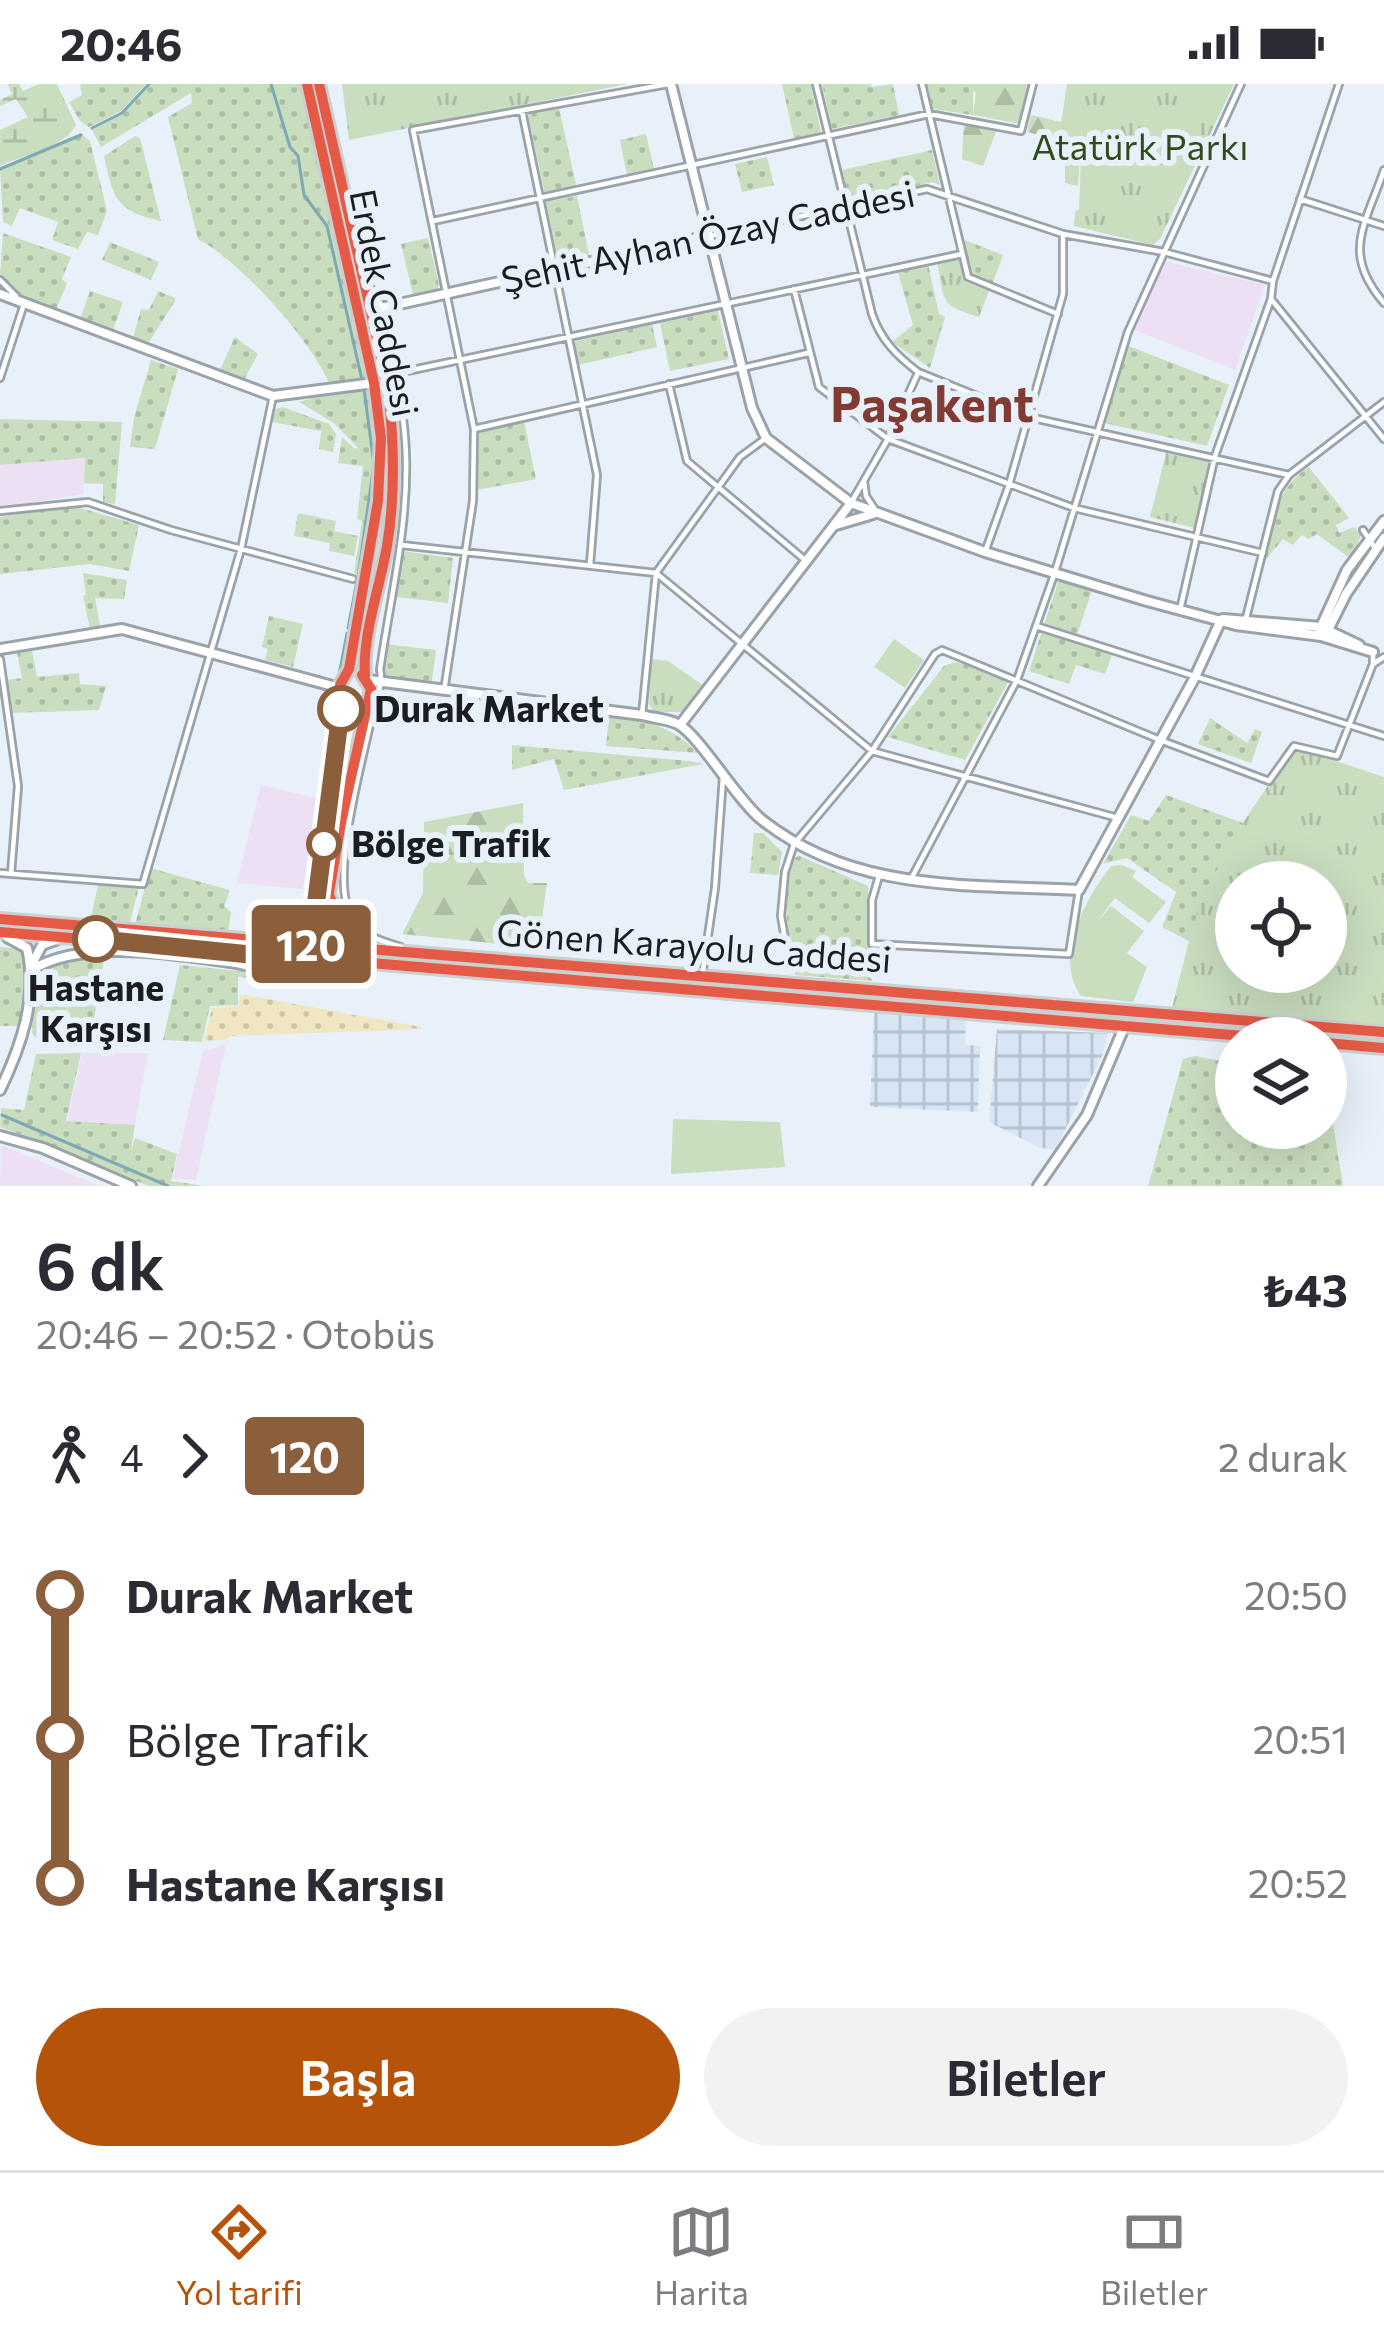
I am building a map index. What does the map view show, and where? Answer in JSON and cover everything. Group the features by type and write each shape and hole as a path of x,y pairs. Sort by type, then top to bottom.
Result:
{"highway":[{"name":"Erdek Caddesi","path":"307,84 374,383 381,438 379,501 339,685 314,961"},
{"name":"Erdek Caddesi","path":"321,84 388,387 395,469 372,684 323,893"},
{"path":"356,673 372,684 354,704 339,685 356,673"},
{"path":"254,939 290,937 323,893 343,929 359,944 385,952"},
{"name":"Gönen Karayolu Caddesi","path":"0,919 1215,1018"},
{"name":"Gönen Karayolu Caddesi","path":"0,934 1215,1033"},
{"path":"831,986 876,983 1066,998 1139,1005 1179,1015"},
{"path":"1113,1009 1125,1014 1125,1025"},
{"path":"1125,1025 1134,1017 1215,1023"},
{"name":"Gönen Karayolu Caddesi","path":"1347,1029 1384,1032"},
{"path":"1347,1045 1384,1048"}],"street":[{"path":"444,691 473,501 474,429 413,130 671,84 742,368 766,438 851,503 985,552 1244,627 1324,631"},
{"path":"816,84 878,329 892,350 918,372 1029,417 1288,475"},
{"path":"922,84 969,279 1058,314"},
{"path":"433,221 929,114 1021,131 1033,84"},
{"path":"910,880 1017,680 1128,332 1241,84"},
{"path":"1180,610 1215,456 1339,84"},
{"path":"522,111 597,476 590,568"},
{"path":"1384,172 1358,261 1368,284 1384,302"},
{"name":"Şehit Ayhan Özay Caddesi","path":"381,308 927,189 1064,234 1165,252 1273,281"},
{"path":"1300,199 1384,226"},
{"path":"985,552 1010,485 1058,314 1066,276 1064,234"},
{"path":"396,374 962,254"},
{"path":"0,280 25,304"},
{"path":"364,281 381,308 396,374 406,455 401,545 380,670 372,684 374,706 348,843 344,899 352,919 365,933 436,957"},
{"path":"794,289 814,377 826,395 888,439 1074,508 1263,553"},
{"path":"0,295 273,396 374,383"},
{"path":"1271,299 1384,439"},
{"path":"0,378 25,304"},
{"path":"474,429 808,353"},
{"path":"680,725 851,503 888,439 918,372"},
{"path":"669,383 685,457 808,562"},
{"path":"0,873 143,884 241,549 273,396"},
{"path":"1246,619 1278,491 1288,475 1384,402"},
{"path":"642,715 656,573 718,484 750,446 766,438"},
{"path":"864,481 866,496 878,513"},
{"path":"0,511 88,502 353,579"},
{"path":"835,526 878,513"},
{"path":"1324,631 1340,583 1366,534 1384,521"},
{"path":"1366,534 1376,548"},
{"path":"1324,631 1384,538"},
{"path":"401,545 656,573 872,751 1118,818"},
{"path":"1221,620 1246,619 1324,631 1384,657"},
{"path":"879,876 872,900 872,944 1069,953 1079,890 1221,620"},
{"path":"1036,626 1384,736"},
{"path":"0,649 122,628 339,685"},
{"path":"785,939 785,872 794,844 872,751 942,650 1269,781 1294,746 1336,758 1373,652"},
{"path":"1372,664 1384,657"},
{"path":"0,659 18,786 10,874"},
{"path":"372,684 642,715 680,725 757,816 794,844 846,868 910,880 1079,890"},
{"path":"703,970 723,777"},
{"path":"0,934 24,944 30,971"},
{"path":"0,1090 21,1049 30,971 42,945 86,938"},
{"path":"30,971 53,960 92,952 233,962 297,974 308,970 324,952 404,954"},
{"path":"1038,1186 1087,1114 1125,1025"},
{"path":"0,1136 43,1148 131,1186"}],"shaded area":[{"path":"1168,262 1265,285 1235,370 1132,329"},
{"path":"86,457 83,494 0,508 0,465"},
{"path":"261,785 316,798 303,889 237,883"},
{"path":"874,1011 966,1015 965,1045 980,1046 978,1112 870,1107"},
{"path":"997,1029 1108,1033 1103,1054 1055,1150 1040,1148 989,1122"},
{"path":"226,1044 196,1180 172,1179 203,1051"},
{"path":"82,1053 148,1053 129,1156 67,1123"},
{"path":"1,1145 100,1186 0,1186"}],"green space":[{"path":"8,84 19,84 23,91 39,84 57,84 76,125 53,145 0,166 0,130 28,117 16,99 0,106 0,100 12,94"},
{"path":"80,84 146,84 121,111 89,127 69,102 82,95"},
{"path":"150,84 300,84 368,377 329,383 307,345 272,303 234,265 198,239 168,117 192,103 191,93 101,147 92,130 123,114"},
{"path":"342,84 627,84 349,140"},
{"path":"782,84 811,84 821,133 794,139"},
{"path":"822,84 893,84 899,115 832,129"},
{"path":"927,84 973,88 973,115 933,109"},
{"path":"967,84 1029,84 1020,124 973,115 976,93"},
{"name":"Atatürk Parkı","path":"1067,84 1234,84 1153,245 1074,226 1079,210 1082,128 1061,123"},
{"path":"559,108 577,189 545,195 528,114"},
{"path":"1031,115 1082,127 1078,186 1065,183 1065,142 1027,132"},
{"path":"964,121 997,129 983,166 962,159"},
{"path":"1174,122 1200,127 1192,167 1166,162"},
{"path":"80,133 90,141 107,211 98,235 87,232 78,249 52,240 58,222 20,208 12,226 3,222 0,169"},
{"path":"646,134 654,169 627,175 620,140"},
{"path":"135,136 140,138 161,221 126,207 110,182 104,156"},
{"path":"932,150 940,185 932,182 850,202 842,170"},
{"path":"767,157 774,185 742,192 735,164"},
{"path":"577,196 590,259 559,265 546,202"},
{"path":"3,233 71,257 56,310 19,294 0,274"},
{"path":"428,238 439,285 413,295 401,244"},
{"path":"962,239 1003,255 992,285 969,272"},
{"path":"110,242 159,262 151,280 102,260"},
{"path":"959,258 966,282 989,291 979,317 950,305 943,293 937,261"},
{"path":"928,264 939,314 945,317 930,368 892,342 913,325 898,272"},
{"path":"90,291 123,302 113,330 80,319"},
{"path":"158,291 175,301 149,342 133,338 141,309 149,310"},
{"path":"718,311 729,359 670,371 660,323"},
{"path":"652,324 657,347 578,365 573,342"},
{"path":"235,337 258,354 244,380 220,370"},
{"path":"1126,345 1229,385 1207,446 1104,423"},
{"path":"151,360 178,369 155,449 130,447 134,418"},
{"path":"367,388 375,410 379,457 363,576 354,573 362,521 357,519 363,466 338,463 342,437 358,448 335,424 299,402"},
{"path":"283,407 329,424 336,434 333,452 319,449 321,431 272,422 275,409"},
{"path":"0,419 122,422 115,504 103,502 103,484 84,483 85,458 0,465"},
{"path":"524,422 536,479 477,490 479,432"},
{"path":"1166,453 1209,462 1195,528 1150,517"},
{"path":"1309,467 1349,518 1336,525 1339,533 1354,527 1361,535 1351,559 1317,534 1308,539 1302,535 1293,545 1283,539 1262,564 1282,497"},
{"path":"70,505 139,525 129,571 90,564 0,574 0,517"},
{"path":"298,513 336,521 334,531 358,536 354,556 329,551 330,543 294,536"},
{"path":"402,551 453,558 448,603 396,597"},
{"path":"83,573 127,580 124,599 95,598 100,626 90,629 83,596"},
{"path":"1059,579 1092,590 1077,635 1044,625"},
{"path":"269,616 303,624 293,667 265,660 268,649 262,647"},
{"path":"1042,631 1112,654 1105,674 1076,665 1069,684 1029,671"},
{"path":"894,639 924,660 905,688 874,667"},
{"path":"385,644 436,650 432,681 428,685 384,680"},
{"path":"32,651 37,677 79,673 80,684 106,686 99,710 11,713 7,680 22,678 17,653"},
{"path":"651,659 668,661 704,686 683,712 655,712 649,705"},
{"path":"955,662 1011,677 965,760 888,737 944,666"},
{"path":"609,715 657,726 698,753 606,746"},
{"path":"1210,718 1247,743 1255,729 1262,732 1251,763 1198,744"},
{"path":"512,745 703,764 564,790 554,759 512,770"},
{"path":"1297,748 1384,777 1384,1024 1347,1021 1347,1017 1172,1008 1201,898 1215,873 1215,993 1347,993 1347,861 1222,861"},
{"path":"1292,750 1242,861 1215,861 1215,929 1200,969 1215,973 1215,993 1280,993 1384,1024 1347,1021 1347,1017 1172,1008 1189,941 1162,927 1176,892 1127,858 1103,864 1131,815 1149,821 1166,795 1243,823"},
{"path":"523,803 524,876 528,883 547,883 538,948 402,934 423,893 424,822"},
{"path":"754,833 763,833 782,852 778,875 750,873"},
{"path":"800,856 868,886 868,952 863,969 873,981 795,975 786,902 792,858"},
{"path":"1111,866 1136,871 1132,877 1166,902 1149,923 1115,898 1096,923 1111,906 1144,931 1127,953 1147,967 1133,1002 1081,996 1070,964 1076,929 1091,895"},
{"path":"150,868 230,890 224,906 231,912 228,933 135,925"},
{"path":"98,885 139,887 130,922 91,918"},
{"path":"0,947 21,949 25,955 22,1026 0,1026"},
{"path":"72,959 104,960 90,1043 51,1045 32,1033 35,977"},
{"path":"180,965 269,974 265,979 238,977 238,1005 210,1006 202,1042 163,1040"},
{"path":"81,1053 66,1121 135,1125 131,1151 135,1138 177,1154 171,1181 205,1186 149,1186 0,1127 1,1108 24,1110 36,1054"},
{"path":"1183,1059 1215,1060 1215,1149 1337,1149 1343,1186 1148,1186"},
{"path":"673,1119 780,1122 785,1167 671,1174"}],"sand":[{"path":"240,994 422,1029 204,1041 212,1008 239,1006"}],"waterway":[{"path":"92,128 122,113 149,84"},
{"path":"271,84 290,147 298,156 304,195 327,226 362,380"},
{"path":"0,169 81,135"},
{"path":"358,577 374,464 364,389"},
{"path":"348,628 357,581"},
{"path":"339,675 347,633"},
{"path":"315,846 336,693"},
{"path":"2,1115 168,1186"}],"bus line":[{"name":"120","path":"96,939 314,961 313,926 341,709"}],"place":[{"name":"Durak Market","path":"341,709"},
{"name":"Bölge Trafik","path":"324,844"},
{"name":"Hastane Karşısı","path":"96,939"}],"district":[{"name":"Paşakent","path":"932,405"}]}
